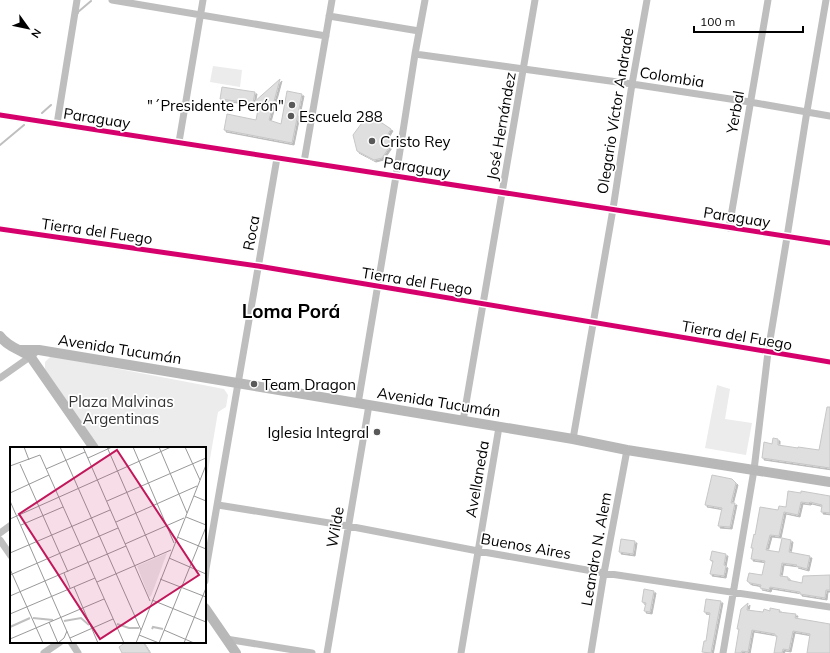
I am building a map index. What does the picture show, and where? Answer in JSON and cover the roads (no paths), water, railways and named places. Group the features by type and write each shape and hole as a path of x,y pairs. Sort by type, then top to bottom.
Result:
{"main road":[{"name":"Avenida Tucumán","path":"0,336 8,345 20,350 34,353 238,384 499,427 627,450 830,482"},
{"path":"34,353 93,447"},
{"path":"206,609 236,653"}],"street":[{"path":"57,124 77,0"},
{"path":"112,0 326,36"},
{"path":"178,142 204,0"},
{"path":"304,162 332,0"},
{"path":"358,404 425,0"},
{"name":"José Hernández","path":"463,421 535,0"},
{"name":"Olegario Víctor Andrade","path":"573,440 647,0"},
{"name":"Yerbal","path":"729,228 768,0"},
{"path":"723,653 754,470 768,352 826,0"},
{"path":"329,16 419,30"},
{"name":"Colombia","path":"415,54 632,84 807,111 830,116"},
{"name":"Paraguay","path":"0,115 830,243"},
{"name":"Roca","path":"206,569 277,158"},
{"name":"Tierra del Fuego","path":"0,229 258,266 830,362"},
{"path":"0,378 34,353"},
{"name":"Wilde","path":"327,653 369,406"},
{"name":"Avellaneda","path":"461,653 499,427"},
{"name":"Leandro N. Alem","path":"591,653 627,450"},
{"name":"Buenos Aires","path":"218,505 348,526 604,573 830,607"},
{"path":"0,533 10,526"},
{"path":"0,540 10,555"},
{"path":"226,639 312,653"},
{"path":"44,653 59,643"},
{"path":"72,643 78,653"}],"waterway":[{"path":"78,13 91,1"},
{"path":"42,113 51,105"},
{"path":"0,145 24,125"}],"place":[{"name":"\"´Presidente Perón\"","path":"292,105"},
{"name":"Escuela 288","path":"291,116"},
{"name":"Cristo Rey","path":"372,141"},
{"name":"Team Dragon","path":"254,384"},
{"name":"Iglesia Integral","path":"377,432"}],"district":[{"name":"Loma Porá","path":"291,311"}],"park label":[{"name":"Plaza Malvinas Argentinas","path":"121,410"}]}
